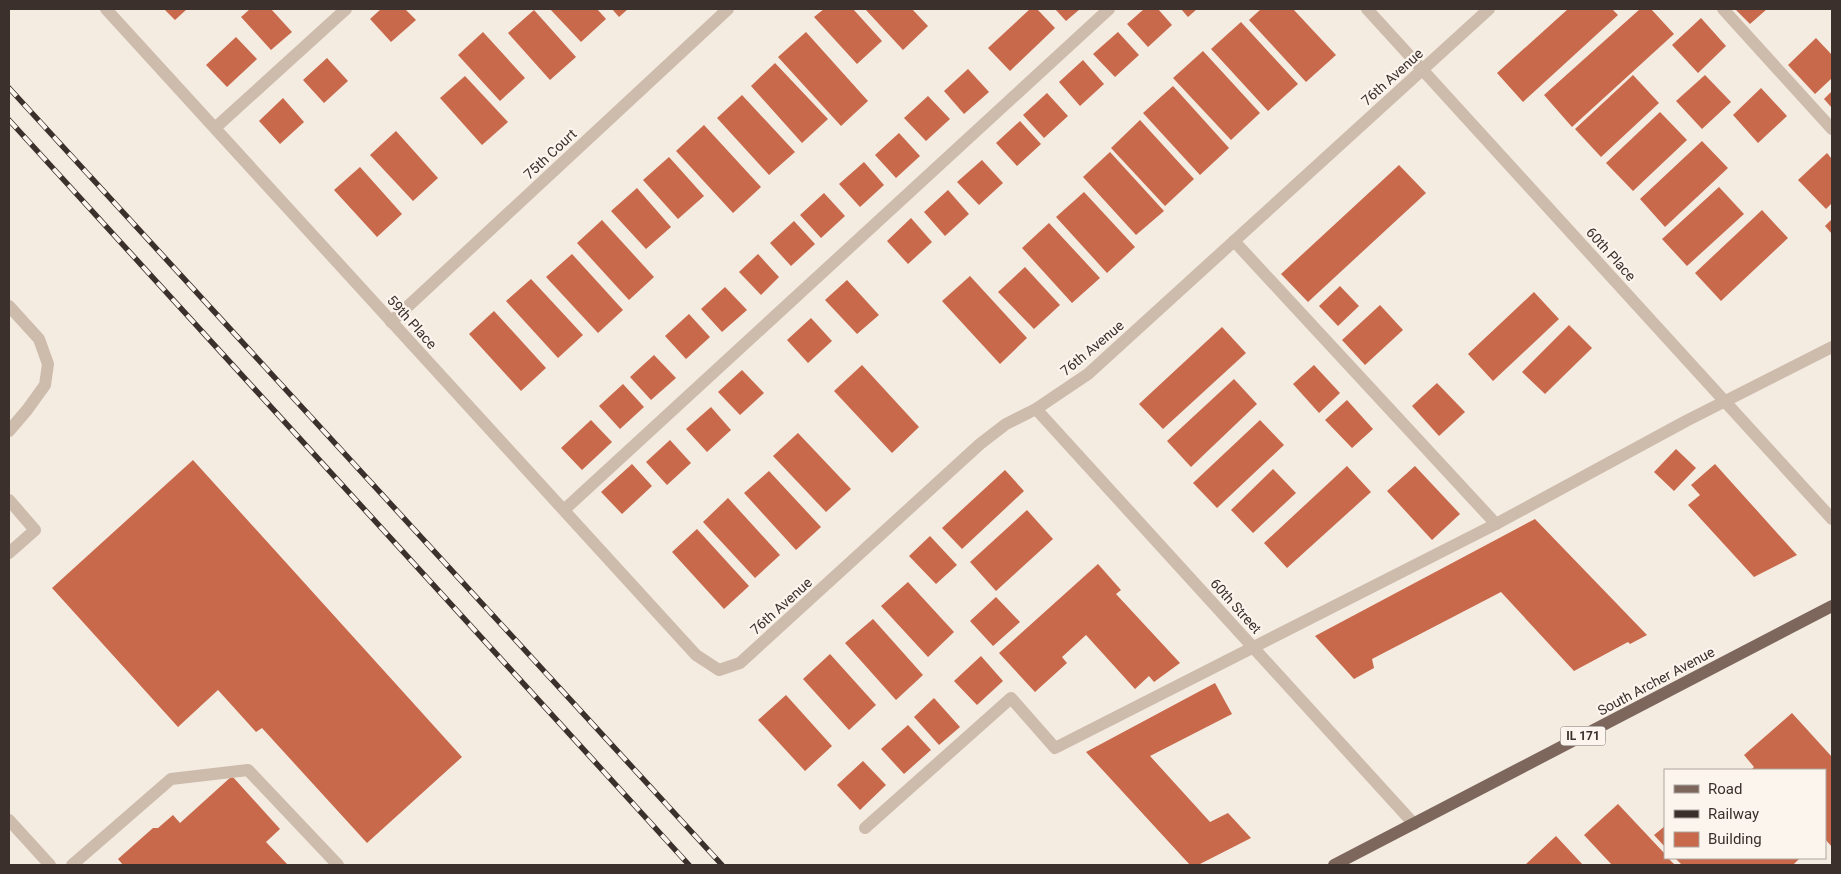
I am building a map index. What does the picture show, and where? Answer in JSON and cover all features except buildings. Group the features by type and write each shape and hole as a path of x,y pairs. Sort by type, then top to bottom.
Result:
{"main road":[{"name":"South Archer Avenue","path":"1334,865 1832,606"}],"street":[{"name":"59th Place","path":"106,9 696,655"},
{"path":"215,128 346,9"},
{"name":"75th Court","path":"392,322 728,9"},
{"path":"564,510 1108,9"},
{"name":"60th Place","path":"1367,9 1832,519"},
{"name":"76th Avenue","path":"696,655 719,670 740,663 980,444 1006,424 1036,409 1088,374 1489,9"},
{"path":"1722,9 1832,128"},
{"path":"1234,241 1496,524"},
{"path":"9,306 39,339 48,364 45,385 28,410 9,431"},
{"path":"865,828 1011,698 1055,748 1496,524 1725,401 1831,349"},
{"name":"60th Street","path":"1036,409 1414,824"},
{"path":"9,500 35,530 9,553"},
{"path":"72,865 171,779 248,770 338,865"},
{"path":"9,820 50,865"}],"railway":[{"path":"9,88 722,865"},
{"path":"9,120 689,865"}]}
